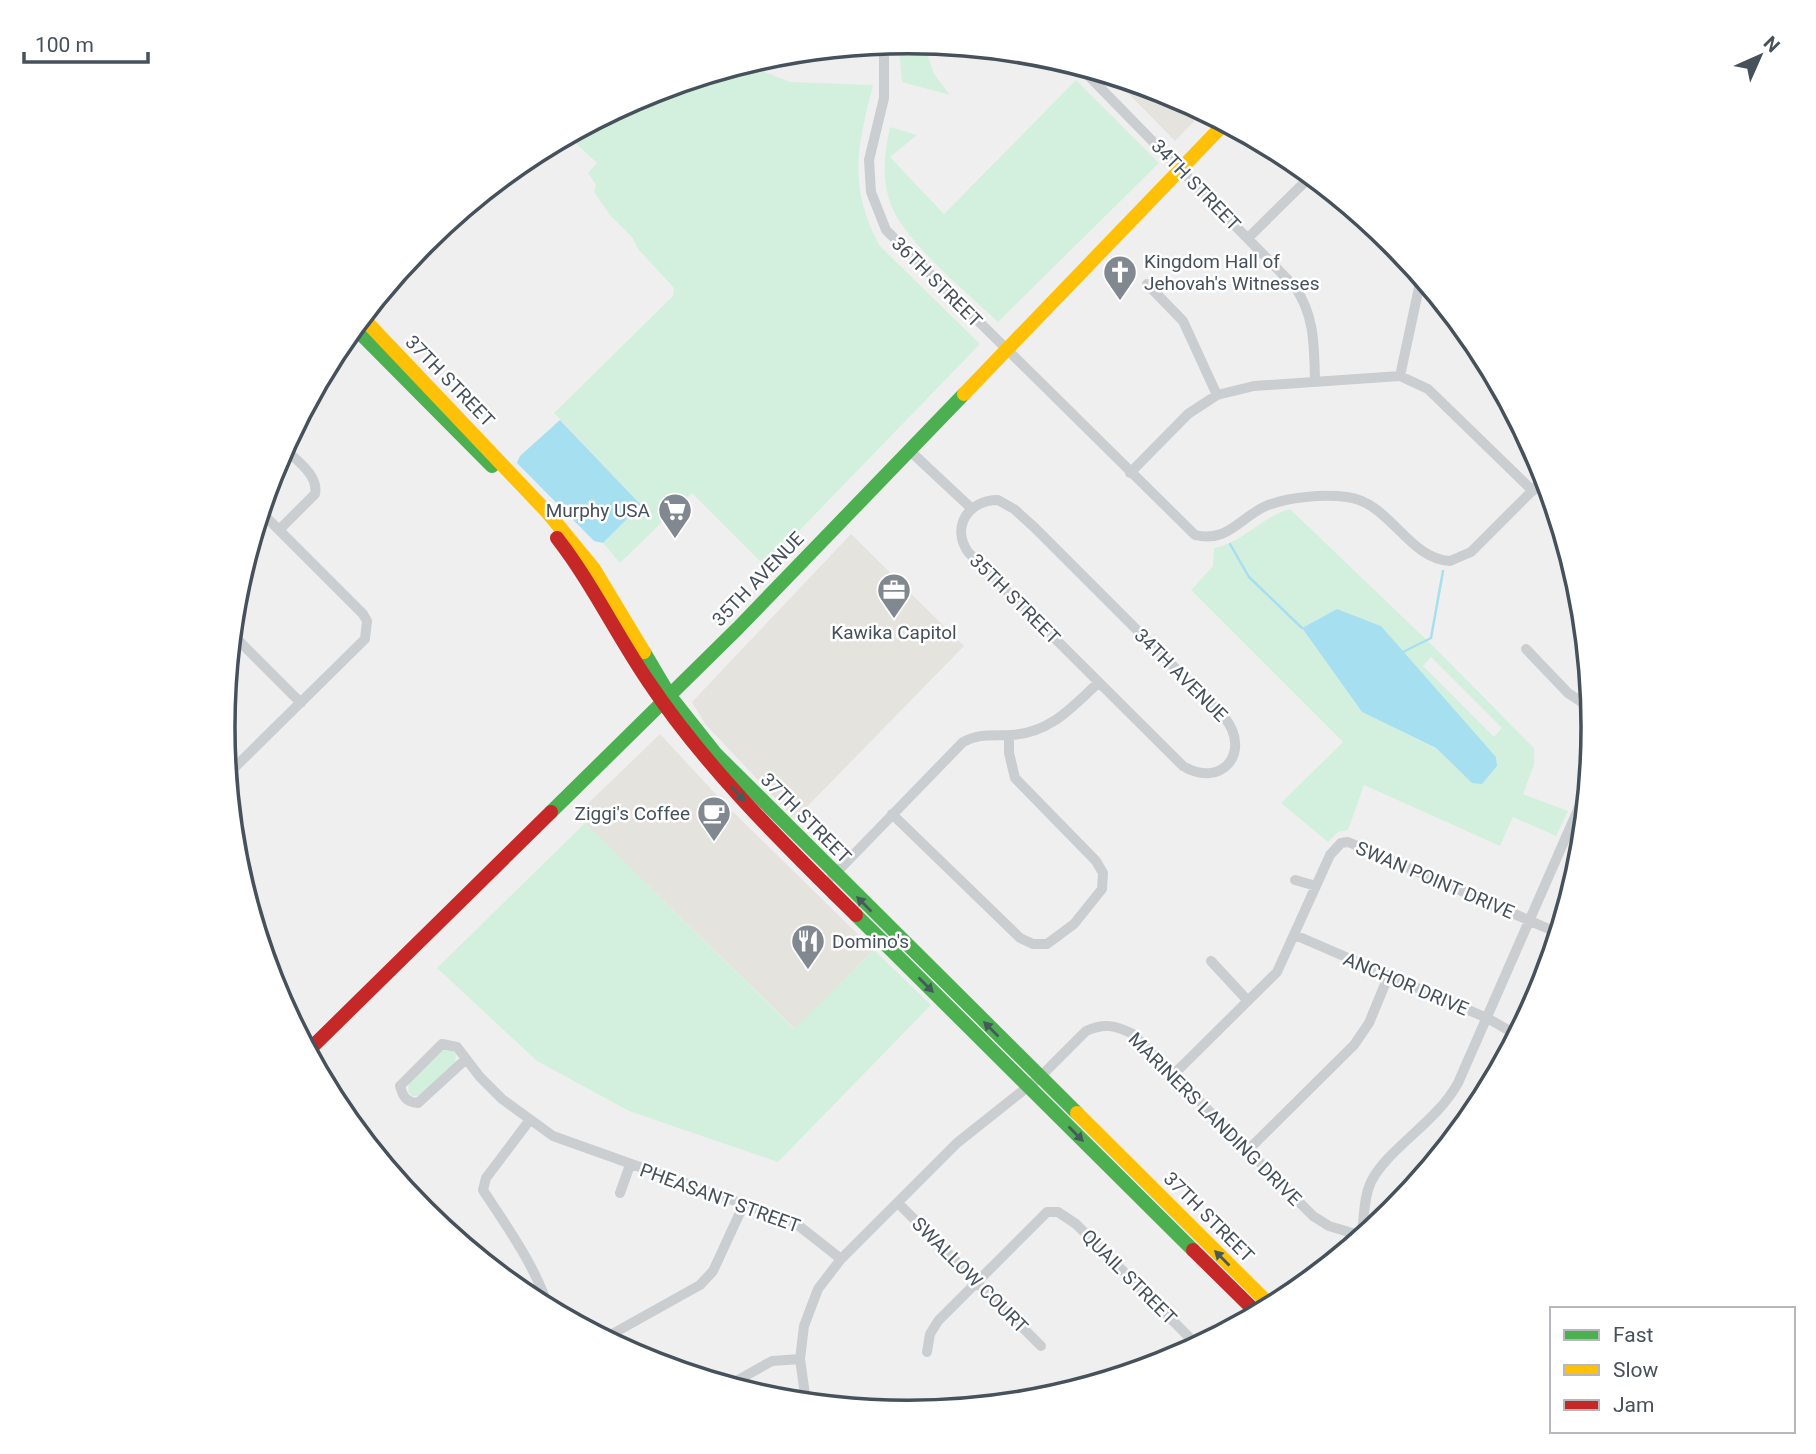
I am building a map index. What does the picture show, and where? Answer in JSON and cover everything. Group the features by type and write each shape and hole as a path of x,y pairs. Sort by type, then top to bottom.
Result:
{"main road":[{"name":"35TH AVENUE","path":"315,1044 667,699 1219,131"},
{"name":"37TH STREET","path":"369,324 548,513 587,559 609,591 667,699"},
{"name":"37TH STREET","path":"362,335 542,520 586,575 709,763 1034,1082 1250,1306"},
{"name":"37TH STREET","path":"1034,1082 1263,1298"}],"street":[{"name":"36TH STREET","path":"884,55 884,98 869,160 871,192 886,230 1005,350"},
{"name":"34TH STREET","path":"1093,81 1288,279 1304,301 1312,325 1315,380"},
{"path":"1248,238 1304,183"},
{"path":"1147,284 1183,321 1217,395"},
{"path":"1400,376 1419,290"},
{"path":"1005,350 1195,535 1217,537 1230,532 1265,507 1283,501 1345,497 1357,499 1387,516 1425,553 1450,561 1471,552 1536,487"},
{"path":"1130,473 1188,414 1217,395 1254,386 1400,376 1428,389 1533,491"},
{"path":"909,450 971,508"},
{"path":"279,530 315,494 314,478 292,456"},
{"name":"34TH AVENUE","path":"971,508 982,502 998,500 1035,528 1225,718 1237,738 1235,755 1214,774 1194,773 1098,683"},
{"name":"35TH STREET","path":"971,508 960,530 962,543 968,552 1098,683"},
{"path":"237,765 365,639 367,621 268,519"},
{"path":"241,643 301,703"},
{"path":"1526,649 1568,693 1580,701"},
{"path":"830,880 965,741 988,734 1009,736 1039,730 1057,722 1098,683"},
{"path":"892,814 1020,938 1037,945 1056,940 1101,893 1103,873 1096,860 1015,778 1009,753 1009,736"},
{"path":"1364,1222 1366,1200 1374,1176 1444,1107 1458,1083 1574,818"},
{"name":"SWAN POINT DRIVE","path":"1316,886 1334,847 1348,842 1549,929"},
{"path":"1173,1075 1276,972 1316,886 1295,880"},
{"name":"ANCHOR DRIVE","path":"1295,935 1509,1030"},
{"path":"1211,961 1248,1001"},
{"path":"1247,1150 1354,1045 1369,1023 1388,977"},
{"name":"MARINERS LANDING DRIVE","path":"805,1391 800,1359 804,1326 818,1289 841,1259 957,1143 985,1124 1034,1082 1086,1031 1110,1025 1133,1034 1313,1216 1329,1226 1352,1233"},
{"path":"442,1044 457,1047 466,1059 418,1103 410,1102 402,1095 400,1086 442,1044"},
{"name":"PHEASANT STREET","path":"466,1059 480,1077 529,1121 574,1146 806,1228 841,1259"},
{"path":"529,1121 486,1178 483,1190 512,1233 542,1291"},
{"name":"PHEASANT STREET","path":"620,1194 629,1166"},
{"name":"SWALLOW COURT","path":"898,1203 1041,1346"},
{"path":"615,1332 700,1285 713,1271 744,1204"},
{"name":"QUAIL STREET","path":"977,1282 1047,1212 1058,1212 1076,1224 1190,1338"},
{"path":"928,1352 930,1334 977,1282"},
{"path":"741,1379 772,1361 800,1359"}],"shaded area":[{"path":"1129,94 1165,105 1196,119 1175,141"},
{"path":"851,534 964,646 795,819 705,724 692,702"},
{"path":"660,734 724,803 874,950 795,1029 576,815"}],"green space":[{"path":"899,54 928,55 934,74 950,95 902,82"},
{"path":"762,71 790,82 873,85 858,166 859,184 869,223 879,245 980,344 765,566 692,493 620,563 603,543 641,505 554,413 673,296 674,288 638,249 632,237 610,215 594,192 596,185 588,173 597,163 575,142 651,105 734,77"},
{"path":"1076,80 1159,163 998,322 924,252 899,221 892,207 885,177 890,127 917,135 890,157 944,214"},
{"path":"1290,509 1436,649 1534,748 1534,765 1523,794 1568,811 1556,836 1513,817 1500,846 1364,785 1348,830 1338,832 1328,842 1281,803 1343,742 1191,590 1213,566 1214,548 1234,541","holes":["1337,609 1381,626 1496,757 1497,766 1472,783 1437,749 1362,712 1302,628","1431,657 1502,728 1494,737 1423,666"]},
{"path":"585,823 794,1029 874,950 931,1005 778,1162 629,1111 537,1061 437,968"},
{"path":"449,1048 456,1054 455,1063 420,1096 412,1096 408,1092 409,1083 443,1050"}],"water":[{"path":"560,420 641,505 603,543 594,541 517,463 520,456"},
{"path":"1337,609 1381,626 1496,757 1497,766 1482,784 1472,783 1436,748 1362,712 1302,628"}],"waterway":[{"path":"1230,544 1249,577 1302,628"},
{"path":"1403,652 1431,638 1443,571"}],"traffic: fast":[{"path":"362,335 492,466"},
{"path":"551,812 738,628 964,394"},
{"path":"644,652 670,696 716,754 1077,1113"},
{"path":"856,915 1193,1250"}],"traffic: slow":[{"path":"964,394 1218,130"},
{"path":"369,324 548,513 594,569 644,652"},
{"path":"1077,1113 1263,1298"}],"traffic: jam":[{"path":"557,538 648,681 695,744 773,832 856,915"},
{"path":"315,1044 551,812"},
{"path":"1193,1250 1250,1306"}],"place":[{"name":"Kingdom Hall of Jehovah's Witnesses","path":"1120,302"},
{"name":"Murphy USA","path":"675,540"},
{"name":"Kawika Capitol","path":"894,620"},
{"name":"Ziggi's Coffee","path":"714,843"},
{"name":"Domino's","path":"808,971"}]}
